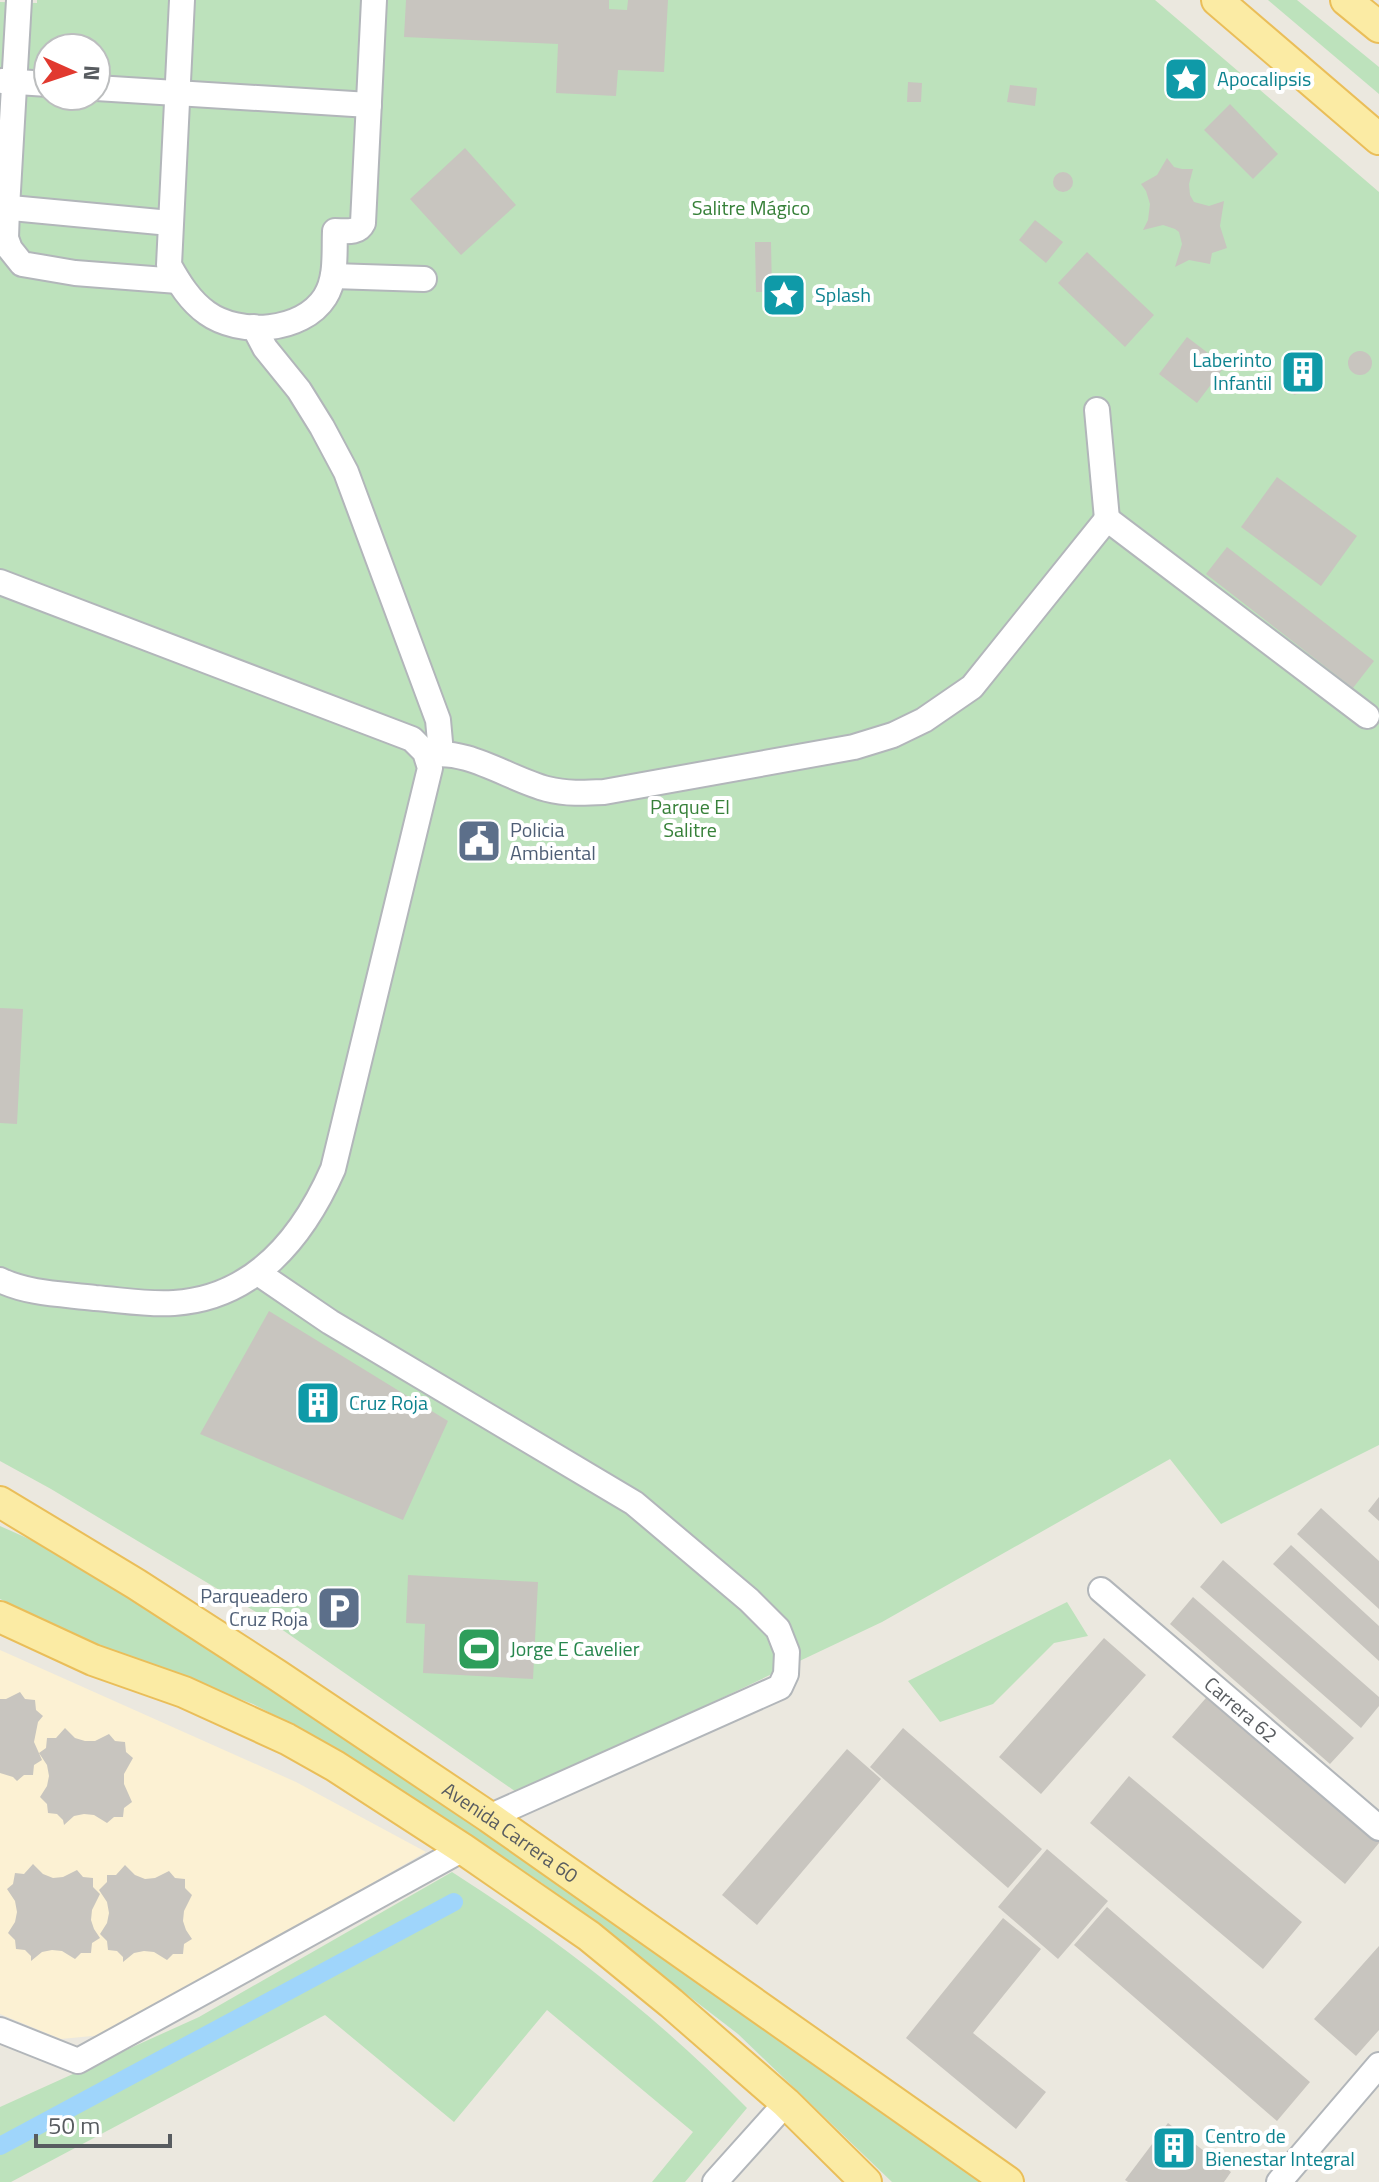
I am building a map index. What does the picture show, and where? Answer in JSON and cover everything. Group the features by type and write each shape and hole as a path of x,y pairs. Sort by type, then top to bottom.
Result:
{"main road":[{"path":"1217,0 1379,139"},
{"path":"1346,0 1379,27"},
{"name":"Avenida Carrera 60","path":"0,1502 136,1584 489,1817 1008,2182"},
{"name":"Avenida Carrera 60","path":"0,1617 93,1660 184,1692 276,1733 335,1766 463,1849 599,1943 786,2103 866,2182"}],"street":[{"path":"19,0 8,82 4,208 10,249 22,264 75,273 174,273"},
{"path":"174,273 170,223 182,0"},
{"path":"134,220 189,297 221,321 237,326 274,326 295,321 310,313 323,300 333,276 335,231 357,230 363,223 374,0"},
{"path":"8,82 32,83"},
{"path":"112,89 369,105"},
{"path":"4,208 170,223"},
{"path":"333,276 424,279"},
{"path":"0,1280 17,1288 128,1301 173,1303 220,1295 258,1273 289,1241 321,1197 333,1169 429,778 438,720 346,472 299,390 265,348 254,327"},
{"path":"0,582 412,739 434,754 473,761 547,789 591,793 634,788 854,747 893,735 924,720 972,687 1107,519 1097,410"},
{"path":"1107,519 1367,716"},
{"path":"258,1273 330,1322 634,1503 749,1600 778,1629 787,1652 786,1674 780,1687 489,1817"},
{"name":"Carrera 62","path":"1101,1590 1379,1828"},
{"path":"0,2030 78,2061 463,1849"},
{"path":"0,2051 23,2040"},
{"path":"1279,2182 1379,2065"},
{"path":"715,2182 786,2103"}],"shaded area":[{"path":"0,1650 296,1782 426,1852 103,2035 61,2039 0,2014"}],"green space":[{"name":"Parque El Salitre","path":"1155,0 1379,192 1379,1445 1221,1524 1170,1459 882,1622 519,1794 261,1615 0,1461 0,2"},
{"path":"1268,0 1297,0 1379,67 1379,94"},
{"path":"0,1526 67,1556 257,1679 776,2032 981,2182 892,2182 738,2034 542,1883 310,1734 253,1704 101,1646 0,1599"},
{"path":"1067,1602 1088,1636 1054,1643 993,1704 940,1722 908,1681"},
{"path":"452,1872 531,1925 607,1982 679,2043 747,2108 685,2182 652,2182 693,2132 547,2010 454,2122 325,2015 11,2182 0,2182 0,2107 199,2017"}],"building":[{"path":"406,0 609,0 609,9 627,10 628,0 668,0 664,72 618,70 616,96 556,93 558,44 404,37"},
{"path":"908,82 922,83 921,102 907,102"},
{"path":"1010,85 1037,88 1035,106 1007,102"},
{"path":"1230,104 1278,154 1253,179 1204,130"},
{"path":"465,148 516,205 461,255 410,199"},
{"path":"1167,158 1174,167 1193,169 1189,184 1194,202 1209,206 1224,201 1220,226 1227,248 1212,253 1210,264 1189,260 1175,267 1182,244 1179,232 1163,225 1143,230 1150,204 1141,184 1157,175"},
{"path":"1063,172 1070,175 1073,182 1070,189 1063,192 1056,189 1053,182 1056,175"},
{"path":"1035,220 1063,242 1046,263 1019,240"},
{"path":"755,242 771,242 772,292 756,292"},
{"path":"1087,252 1154,315 1125,347 1058,283"},
{"path":"1187,337 1225,366 1197,403 1159,374"},
{"name":"Laberinto Infantil","path":"1311,350 1323,385 1294,395 1282,360"},
{"path":"1360,351 1371,358 1372,363 1365,374 1360,375 1349,368 1348,363 1355,352"},
{"path":"1277,477 1357,536 1321,586 1241,527"},
{"path":"1227,547 1374,661 1353,688 1206,574"},
{"path":"0,1008 23,1009 17,1124 0,1123"},
{"name":"Cruz Roja","path":"269,1311 448,1421 403,1520 200,1434"},
{"path":"1379,1497 1379,1521 1368,1511"},
{"path":"1321,1508 1379,1561 1379,1609 1297,1534"},
{"path":"1291,1545 1379,1626 1379,1661 1273,1564"},
{"path":"1223,1560 1379,1697 1379,1706 1361,1728 1200,1587"},
{"name":"Jorge E Cavelier","path":"408,1575 538,1582 533,1679 423,1673 425,1624 406,1623"},
{"path":"1193,1597 1354,1738 1330,1764 1170,1624"},
{"path":"1104,1638 1146,1675 1041,1794 999,1757"},
{"path":"1212,1691 1379,1832 1379,1843 1345,1884 1172,1737"},
{"path":"20,1692 25,1699 35,1700 36,1710 43,1716 38,1722 34,1742 42,1760 34,1765 33,1775 24,1775 17,1781 0,1773 0,1699"},
{"path":"65,1728 75,1738 85,1741 95,1741 109,1734 115,1741 125,1742 126,1752 133,1758 124,1774 124,1784 132,1802 124,1808 123,1817 114,1817 107,1823 94,1815 84,1814 74,1816 64,1825 57,1814 48,1813 47,1804 40,1797 49,1776 47,1765 39,1753 46,1748 47,1738 56,1738"},
{"path":"903,1728 1042,1849 1008,1888 870,1767"},
{"path":"847,1749 881,1779 757,1925 722,1895"},
{"path":"1129,1776 1302,1922 1263,1969 1090,1823"},
{"path":"1047,1849 1108,1901 1058,1959 998,1907"},
{"path":"33,1864 43,1874 53,1878 77,1870 83,1877 93,1878 93,1887 100,1894 91,1920 100,1938 92,1943 91,1953 81,1953 75,1959 62,1951 52,1950 42,1952 31,1961 25,1950 16,1949 15,1940 8,1933 17,1912 15,1901 7,1889 13,1884 15,1873 24,1874"},
{"path":"125,1865 135,1875 145,1879 169,1871 175,1878 185,1879 185,1888 192,1895 183,1921 192,1939 184,1944 183,1954 173,1954 167,1960 154,1952 144,1951 134,1953 123,1962 117,1951 108,1950 107,1941 100,1934 109,1913 107,1902 99,1890 107,1882 107,1875 116,1875"},
{"path":"1107,1907 1310,2082 1277,2121 1074,1945"},
{"path":"1003,1918 1041,1949 973,2033 1046,2092 1016,2129 906,2038"},
{"path":"1379,1946 1379,2030 1356,2056 1314,2019"},
{"name":"Centro de Bienestar Integral","path":"1168,2123 1231,2172 1224,2182 1125,2180"}],"waterway":[{"path":"0,2146 454,1902"}],"place":[{"name":"Apocalipsis","path":"1186,79"},
{"name":"Splash","path":"784,295"},
{"name":"Laberinto Infantil","path":"1303,372"},
{"name":"Policia Ambiental","path":"479,841"},
{"name":"Cruz Roja","path":"318,1403"},
{"name":"Parqueadero Cruz Roja","path":"339,1608"},
{"name":"Jorge E Cavelier","path":"479,1649"},
{"name":"Centro de Bienestar Integral","path":"1174,2148"}],"park label":[{"name":"Salitre Mágico","path":"751,208"}]}
